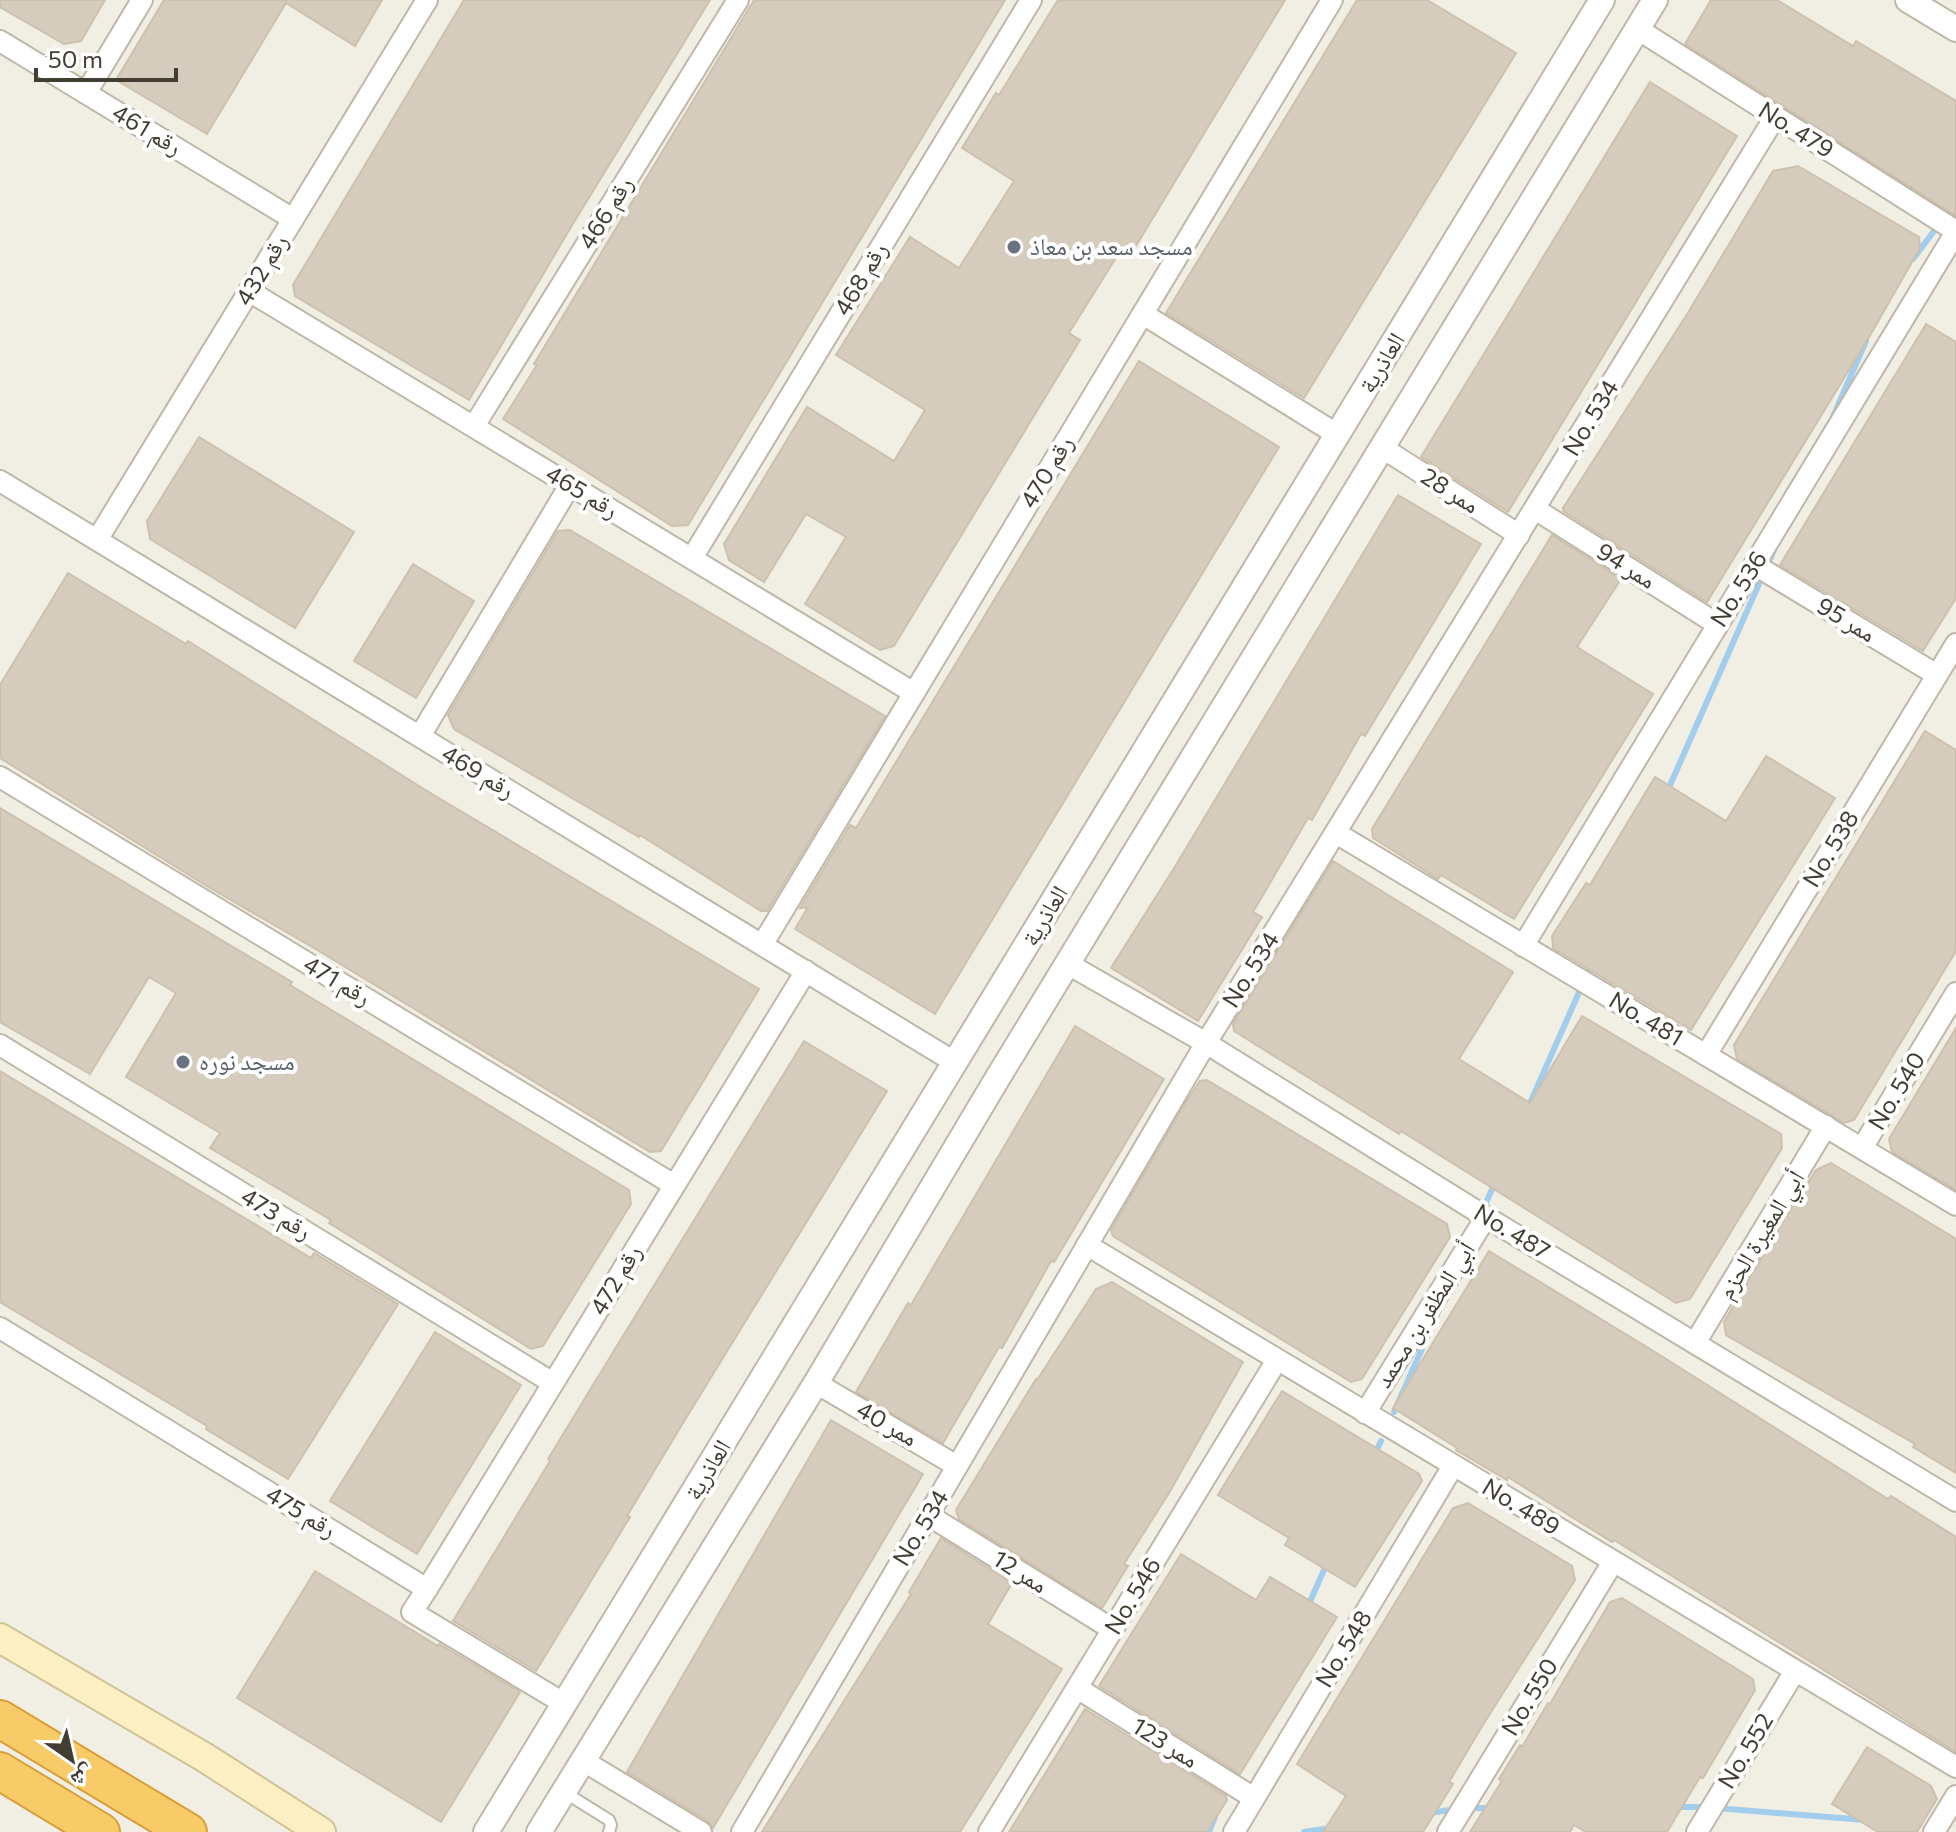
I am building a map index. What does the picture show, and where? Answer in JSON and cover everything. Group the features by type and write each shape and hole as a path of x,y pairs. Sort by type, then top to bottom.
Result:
{"highway":[{"path":"0,1719 188,1832"},
{"path":"0,1771 90,1825"},
{"path":"0,1786 90,1825"}],"main road":[{"path":"0,1638 204,1757 321,1832"}],"street":[{"path":"86,93 142,0"},
{"name":"رقم 432","path":"97,540 427,0"},
{"name":"رقم 466","path":"474,426 738,0"},
{"name":"رقم 468","path":"692,558 1031,0"},
{"name":"رقم 470","path":"762,945 1332,0"},
{"name":"العاذرية","path":"491,1828 1602,0"},
{"name":"العاذرية","path":"539,1832 816,1383 997,1079 1655,0"},
{"path":"1908,0 1956,29"},
{"name":"No. 479","path":"1636,28 1956,232"},
{"name":"رقم 461","path":"0,41 293,219"},
{"name":"No. 534","path":"742,1832 1206,1043 1775,117"},
{"path":"1472,216 1506,242"},
{"name":"No. 536","path":"1523,946 1956,232"},
{"name":"رقم 465","path":"249,291 914,693"},
{"path":"1143,314 1338,435"},
{"name":"ممر 28","path":"1381,447 1519,535"},
{"name":"رقم 469","path":"1,482 762,945 958,1060"},
{"path":"420,736 570,485"},
{"name":"ممر 94","path":"1535,509 1717,624"},
{"name":"ممر 95","path":"1755,565 1937,675"},
{"name":"No. 538","path":"1706,1055 1956,644"},
{"name":"رقم 471","path":"0,777 674,1185"},
{"name":"No. 481","path":"1336,833 1956,1205"},
{"name":"No. 487","path":"1068,964 1206,1043 1486,1217 1956,1501"},
{"name":"رقم 472","path":"427,1589 806,971"},
{"name":"No. 540","path":"1862,1148 1956,993"},
{"name":"رقم 473","path":"0,1045 553,1383"},
{"path":"958,1060 997,1079"},
{"name":"أبي المغيرة الحزم","path":"1695,1343 1826,1126"},
{"name":"أبي المظفر بن محمد","path":"1365,1413 1486,1217"},
{"name":"No. 489","path":"1087,1245 1956,1767"},
{"name":"رقم 475","path":"0,1328 427,1589"},
{"name":"No. 546","path":"989,1832 1277,1360"},
{"name":"ممر 40","path":"816,1383 957,1466"},
{"name":"No. 548","path":"1234,1832 1453,1466"},
{"name":"ممر 12","path":"928,1515 1112,1629"},
{"name":"No. 550","path":"1448,1832 1613,1562"},
{"path":"427,1589 412,1612 565,1704"},
{"name":"No. 552","path":"1697,1832 1795,1671"},
{"name":"ممر 123","path":"1077,1688 1254,1798"},
{"path":"582,1760 701,1832"},
{"path":"1934,1832 1956,1796"}],"lane":[{"path":"564,1792 609,1820 609,1832"}],"building":[{"path":"0,0 105,0 81,41 64,44 0,7"},
{"path":"164,0 382,0 355,46 286,3 207,134 116,80"},
{"path":"464,0 710,0 469,400 295,296 293,285"},
{"path":"754,0 1005,0 688,525 672,526 503,419"},
{"path":"1058,0 1285,0 1131,254 1122,248 1069,333 1080,340 894,646 880,650 805,604 846,537 806,514 764,582 729,560 724,544 807,407 894,461 925,410 836,355 910,237 959,268 1014,181 962,148"},
{"path":"1357,0 1427,0 1516,53 1304,398 1166,313"},
{"path":"1711,0 1777,0 1853,46 1856,41 1956,101 1956,216 1685,44"},
{"path":"1650,82 1737,136 1508,512 1421,457"},
{"path":"1798,166 1919,237 1920,248 1707,602 1563,511 1563,508 1689,311 1773,171"},
{"path":"1926,324 1956,342 1956,598 1923,651 1780,565"},
{"path":"1139,361 1279,447 935,1014 795,929 808,907 800,908 850,825 856,828"},
{"path":"199,437 354,532 295,628 150,539 147,521"},
{"path":"1398,495 1481,544 1365,736 1361,734 1312,820 1308,818 1253,912 1262,917 1198,1021 1111,968"},
{"path":"570,530 885,716 767,911 761,911 640,835 454,729 448,715 558,531"},
{"path":"1552,535 1621,579 1577,647 1653,694 1514,919 1441,875 1438,879 1373,838 1372,829"},
{"path":"413,564 474,601 416,698 354,661"},
{"path":"68,573 186,644 188,641 427,791 759,989 661,1151 650,1152 0,758 0,685"},
{"path":"1925,731 1956,750 1956,951 1854,1120 1844,1123 1737,1059 1734,1045"},
{"path":"1766,756 1835,798 1691,1030 1553,948 1552,936 1586,883 1590,885 1655,777 1726,821"},
{"path":"0,808 292,982 290,985 629,1190 631,1204 543,1346 531,1349 329,1223 331,1220 210,1148 220,1133 126,1077 176,993 149,977 90,1074 0,1022"},
{"path":"1333,861 1513,972 1459,1059 1530,1103 1582,1016 1781,1134 1782,1148 1690,1299 1676,1303 1234,1031 1233,1024"},
{"path":"1075,1026 1164,1079 943,1443 856,1392 908,1303 911,1305"},
{"path":"1956,1028 1956,1190 1892,1152 1889,1139"},
{"path":"804,1041 887,1091 683,1423 536,1671 453,1621 550,1461 548,1459"},
{"path":"0,1071 311,1258 314,1253 398,1304 288,1479 206,1429 207,1426 0,1302"},
{"path":"1207,1080 1447,1224 1450,1237 1362,1379 1351,1382 1113,1236 1111,1230 1186,1102 1200,1081"},
{"path":"1831,1163 1956,1239 1956,1473 1913,1447 1915,1444 1726,1335 1724,1322 1781,1225 1816,1170"},
{"path":"1489,1251 1888,1499 1891,1496 1956,1537 1956,1752 1614,1540 1612,1542 1508,1477 1507,1480 1456,1450 1393,1408"},
{"path":"1112,1282 1243,1362 1169,1493 1124,1564 1128,1566 1102,1608 959,1519 956,1510 1036,1379 1096,1289"},
{"path":"435,1332 521,1385 417,1554 330,1501"},
{"path":"1282,1391 1419,1474 1422,1481 1355,1587 1285,1545 1289,1538 1218,1495"},
{"path":"831,1420 923,1474 713,1828 708,1821 627,1772"},
{"path":"1468,1503 1572,1566 1575,1580 1484,1723 1449,1782 1453,1784 1423,1832 1323,1832 1346,1796 1297,1764 1453,1508"},
{"path":"941,1538 1012,1583 988,1624 1062,1669 960,1832 762,1832 911,1594 909,1592"},
{"path":"1181,1554 1256,1600 1270,1577 1337,1617 1240,1774 1099,1686"},
{"path":"315,1571 520,1692 441,1822 237,1698"},
{"path":"1622,1598 1753,1679 1755,1690 1703,1778 1700,1777 1667,1832 1586,1832 1574,1825 1570,1832 1470,1832 1502,1781 1499,1779 1550,1704 1610,1602"},
{"path":"1085,1709 1226,1796 1227,1800 1207,1832 1009,1832"},
{"path":"1867,1747 1931,1786 1937,1799 1917,1832 1878,1832 1832,1804"}],"waterway":[{"path":"1913,259 1940,223"},
{"path":"1832,419 1866,341"},
{"path":"1667,792 1774,550"},
{"path":"1527,1110 1592,963"},
{"path":"1483,1209 1495,1183"},
{"path":"1394,1412 1437,1315"},
{"path":"1374,1456 1381,1441"},
{"path":"1308,1606 1328,1561"},
{"path":"1676,1807 1705,1807"},
{"path":"1468,1808 1493,1808"},
{"path":"1716,1808 1865,1820"},
{"path":"1429,1813 1457,1809"},
{"path":"1209,1832 1215,1817"},
{"path":"1304,1832 1331,1828"}],"place":[{"name":"مسجد سعد بن معاذ","path":"1014,247"},
{"name":"مسجد نوره","path":"183,1062"}]}
